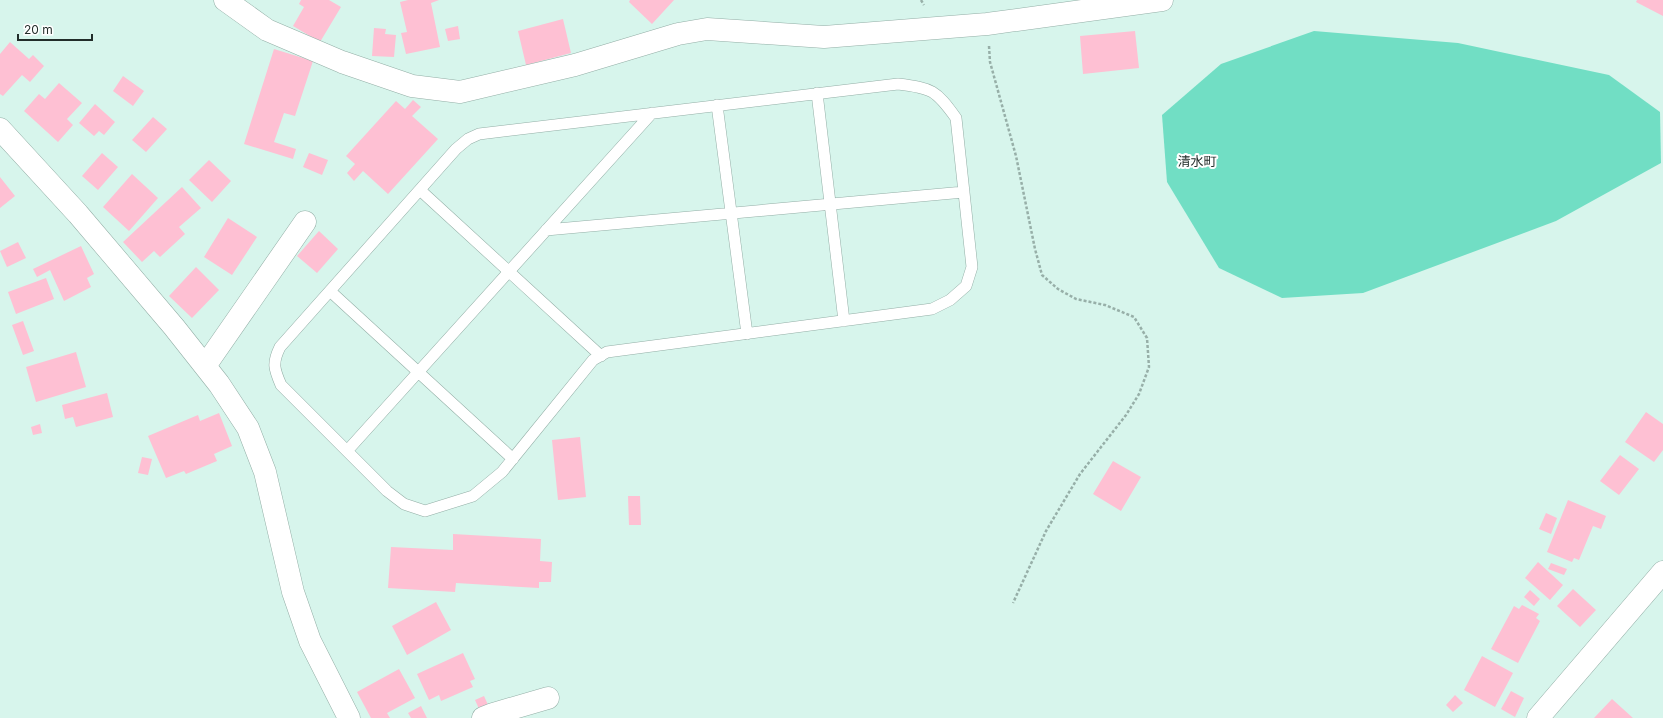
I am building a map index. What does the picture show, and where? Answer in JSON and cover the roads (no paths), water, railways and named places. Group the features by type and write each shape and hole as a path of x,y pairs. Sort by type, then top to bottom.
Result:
{"street":[{"path":"225,0 267,30 342,62 412,86 460,92 575,65 671,36 707,29 824,38 987,24 1162,0"},
{"path":"0,129 78,214 220,384 248,428 265,472 293,592 310,642 349,718"},
{"path":"205,366 305,222"},
{"path":"1538,718 1663,572"},
{"path":"484,718 548,698"}],"lane":[{"path":"898,84 925,87 942,98 956,118 972,267 966,286 950,300 932,309 607,352 593,360 502,472 473,496 425,511 404,504 387,491 281,385 275,371 274,361 280,347 456,149 468,139 479,134 717,105 898,84"},
{"path":"817,93 844,320"},
{"path":"717,105 747,334"},
{"path":"347,451 652,112"},
{"path":"420,190 601,356"},
{"path":"546,230 964,192"},
{"path":"330,291 513,459"}],"district":[{"name":"清水町","path":"1197,161"}]}
